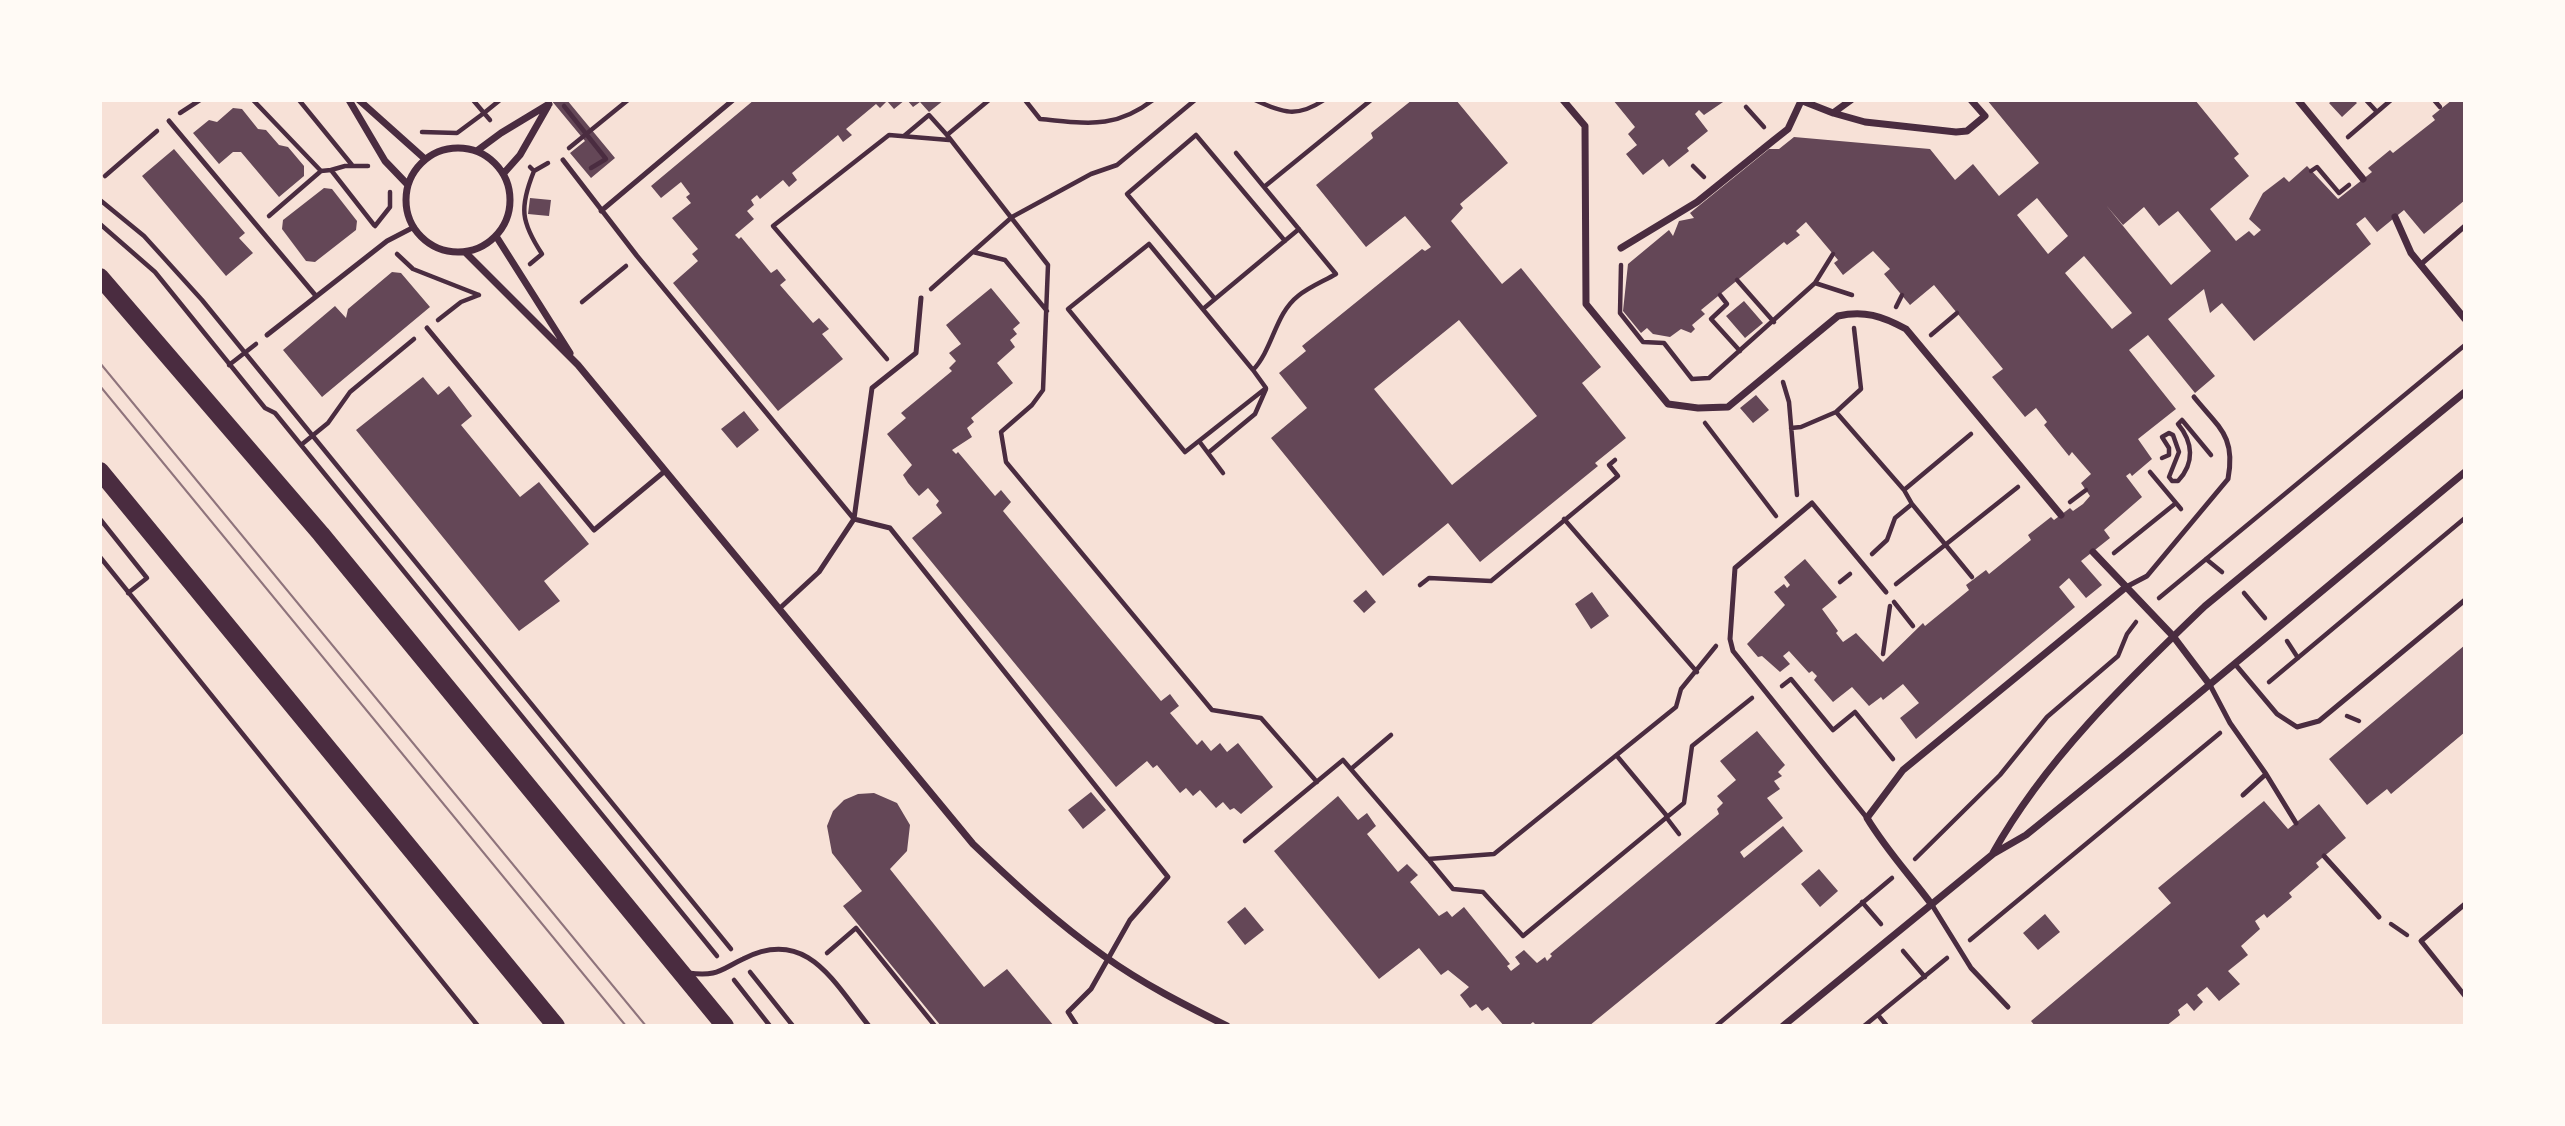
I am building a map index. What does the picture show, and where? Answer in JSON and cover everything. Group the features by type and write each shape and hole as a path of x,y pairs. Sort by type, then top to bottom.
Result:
{"main road":[{"path":"100,277 321,534 725,1026"},
{"path":"100,471 556,1026"}],"street":[{"path":"349,100 385,160 408,185"},
{"path":"359,100 405,144 425,159"},
{"path":"1563,100 1585,126 1586,304 1668,404 1698,408 1728,407 1838,316 1871,314 1906,329 2061,514"},
{"path":"1833,113 1851,100"},
{"path":"1621,248 1697,202 1782,135 1788,129 1800,101 1864,122 1956,132 1967,131 1985,116 1971,100"},
{"path":"2298,100 2363,178"},
{"path":"478,150 549,104 520,155 504,173"},
{"path":"460,147 478,150 493,159 504,173 511,199 505,225 496,236 482,246 465,252 436,247 414,227 406,199 408,185 425,159 441,150 460,147"},
{"path":"2395,217 2411,253 2465,319"},
{"path":"496,236 578,365"},
{"path":"465,252 578,365 973,844 1038,906 1107,958 1174,999 1227,1026"},
{"path":"1993,854 2012,820 2113,695 2173,636 2205,606 2465,391"},
{"path":"1783,1026 1993,854 2026,835 2465,472"},
{"path":"2093,552 2173,636 2210,685"},
{"path":"1932,905 1904,868 1888,854 1867,818 1903,770 2126,587"}],"lane":[{"path":"601,211 733,100"},
{"path":"169,121 316,296"},
{"path":"564,160 637,256 854,519 890,528 1167,877 1130,920 1091,989 1068,1012 1077,1026"},
{"path":"2420,265 2465,226"},
{"path":"267,335 387,241 414,227"},
{"path":"779,609 819,572 854,519 872,388 916,353 921,298"},
{"path":"427,328 594,530 665,471"},
{"path":"2126,587 2147,576 2228,479 2231,461 2229,439 2194,397"},
{"path":"1867,818 1733,651 1730,639 1735,568 1812,503 1886,592"},
{"path":"2235,664 2277,714 2297,727 2319,721 2465,600"},
{"path":"2210,685 2230,723 2296,823"},
{"path":"2243,795 2266,774"},
{"path":"2324,856 2379,916"},
{"path":"2465,904 2421,941 2465,996"},
{"path":"1932,905 1957,950 2008,1007"},
{"path":"681,972 718,974 760,951 775,948 792,950 815,962 869,1026"}],"path":[{"path":"105,176 169,121 200,100"},
{"path":"253,100 321,171"},
{"path":"299,100 352,165"},
{"path":"473,100 496,127"},
{"path":"412,137 418,132 457,133 500,100"},
{"path":"558,100 606,159 592,169"},
{"path":"572,146 628,100"},
{"path":"896,369 773,226 889,135 948,137 989,100"},
{"path":"1025,100 1041,119 1101,124 1134,114 1153,100"},
{"path":"921,298 1012,217 1091,174 1116,165 1195,100"},
{"path":"1255,100 1279,111 1306,112 1324,100"},
{"path":"1264,187 1371,100"},
{"path":"2366,100 2377,112"},
{"path":"2336,146 2391,100"},
{"path":"2434,100 2440,107"},
{"path":"1746,107 1764,127"},
{"path":"904,136 929,115 1048,265 1043,390 1032,405 1001,432 1006,462 1212,710 1261,718 1317,782"},
{"path":"1215,299 1127,194 1196,135 1285,241"},
{"path":"1236,153 1336,274 1296,297 1278,324 1265,357 1253,370"},
{"path":"524,268 542,254 524,227 526,190 534,172 525,161"},
{"path":"257,226 321,171 352,165 376,167"},
{"path":"1693,166 1702,176"},
{"path":"2311,171 2317,167 2339,193 2350,184"},
{"path":"331,170 380,232"},
{"path":"374,225 390,207 389,186"},
{"path":"100,200 144,236 245,353 733,951"},
{"path":"100,224 155,272 229,365 301,445 720,962"},
{"path":"1203,309 1299,229"},
{"path":"1149,244 1266,388 1185,452 1068,309 1149,244"},
{"path":"1621,248 1620,313 1643,342 1664,343 1692,379 1709,378 1774,322 1815,283 1833,254"},
{"path":"394,251 413,269 479,295"},
{"path":"972,252 1006,260 1048,312"},
{"path":"582,302 637,256"},
{"path":"1737,280 1774,322"},
{"path":"1791,428 1801,427 1836,412 1861,389 1853,296 1815,283"},
{"path":"301,445 328,423 350,392 427,328 461,302 489,290"},
{"path":"1720,295 1727,304 1711,318 1741,351"},
{"path":"1919,345 1957,313"},
{"path":"1716,1026 1904,868 2000,775 2047,717 2118,656 2127,634 2148,609 2465,345"},
{"path":"229,365 245,353"},
{"path":"1775,368 1781,376 1788,402 1799,513"},
{"path":"1208,453 1255,414 1266,388"},
{"path":"1698,408 1709,431 1783,525"},
{"path":"1836,412 1904,490 1912,504 1972,578"},
{"path":"2162,458 2169,455 2169,448 2162,437 2169,433 2173,435 2179,452 2169,477 2172,481 2178,481 2187,469 2191,452 2187,436 2178,424 2182,420 2210,452 2213,465"},
{"path":"1904,490 1984,423"},
{"path":"1199,441 1223,473"},
{"path":"1420,586 1430,578 1491,581 1618,476 1609,465 1615,460"},
{"path":"2150,472 2182,511 2189,503"},
{"path":"1886,592 2030,478"},
{"path":"2072,500 2086,490"},
{"path":"2103,562 2176,503"},
{"path":"1878,548 1887,540 1895,518 1912,504"},
{"path":"2258,691 2465,518"},
{"path":"100,519 147,578 128,593"},
{"path":"1564,519 1697,672"},
{"path":"100,557 478,1026"},
{"path":"2206,559 2225,573"},
{"path":"2241,591 2268,622"},
{"path":"1883,654 1891,598 1913,625"},
{"path":"2284,638 2298,658"},
{"path":"1429,859 1494,854 1676,707 1681,689 1718,644 1730,639"},
{"path":"1769,696 1791,679 1833,730 1855,712 1903,770"},
{"path":"1245,841 1343,760 1453,888 1483,891 1522,936 1684,803 1692,746 1763,689"},
{"path":"1864,1026 2230,723"},
{"path":"1351,769 1391,734"},
{"path":"1617,756 1679,834"},
{"path":"1862,902 1884,927"},
{"path":"2379,916 2421,941"},
{"path":"815,962 856,928 935,1026"},
{"path":"1903,951 1925,976"},
{"path":"748,970 793,1026"},
{"path":"734,979 770,1026"},
{"path":"1878,1015 1887,1026"}],"building":[{"path":"551,100 567,100 615,158 591,178 570,153 585,141"},
{"path":"754,100 905,100 894,109 887,101 880,108 876,104 846,129 852,135 843,142 838,135 792,173 797,180 789,187 783,180 760,199 757,195 751,200 754,205 747,211 754,219 735,235 739,239 741,237 771,273 777,269 786,280 780,285 813,323 819,318 829,329 822,334 843,359 778,411 673,283 698,261 692,254 698,249 672,218 691,203 686,197 690,194 681,182 661,198 651,186"},
{"path":"907,100 944,100 929,112 920,102 913,107"},
{"path":"1412,100 1456,100 1508,163 1460,204 1463,208 1451,221 1502,284 1521,268 1601,367 1582,383 1626,438 1595,463 1598,466 1480,562 1448,523 1383,576 1271,438 1307,408 1279,373 1306,351 1302,346 1422,249 1425,251 1431,247 1405,216 1366,247 1316,185 1373,138 1371,133","holes":["1459,320 1537,416 1452,485 1374,389"]},
{"path":"1613,100 1726,100 1704,115 1699,110 1695,114 1708,131 1687,148 1689,151 1669,167 1663,159 1643,175 1626,154 1637,145 1628,134 1635,127"},
{"path":"1987,100 2195,100 2239,154 2234,158 2249,176 2210,209 2236,241 2249,231 2254,236 2261,230 2249,219 2263,193 2284,177 2289,182 2307,166 2338,199 2372,172 2368,168 2390,150 2393,153 2435,120 2432,116 2452,100 2465,100 2465,200 2424,234 2404,210 2377,232 2365,217 2356,224 2371,244 2254,341 2222,303 2210,313 2204,289 2168,319 2215,376 2195,393 2148,335 2129,350 2176,409 2138,439 2152,459 2132,476 2130,473 2126,476 2142,497 2104,530 2110,538 2081,561 2102,585 2086,598 2069,578 2059,587 2075,607 1916,739 1900,718 1919,703 1903,684 1883,700 1881,697 1869,706 1852,687 1833,702 1814,680 1817,676 1812,671 1809,673 1789,651 1783,656 1790,664 1780,672 1762,656 1758,657 1747,644 1785,605 1774,592 1784,584 1787,588 1790,585 1784,577 1805,559 1837,597 1822,609 1838,631 1836,633 1843,642 1856,633 1883,662 1923,623 1925,626 1969,590 1966,585 1986,570 1989,574 2031,540 2028,535 2051,517 2054,520 2070,508 2073,511 2083,504 2090,496 2081,483 2091,474 2072,452 2069,456 2044,425 2047,422 2036,408 2025,417 1992,377 2003,369 1934,285 1910,305 1884,274 1890,269 1873,251 1843,275 1834,263 1838,260 1806,222 1796,231 1800,235 1787,245 1784,242 1701,310 1705,314 1692,325 1695,329 1691,333 1681,329 1670,337 1653,334 1647,328 1641,333 1623,311 1628,264 1669,230 1673,236 1679,221 1694,218 1690,213 1769,149 1779,149 1794,137 1930,149 1955,180 1973,164 1999,196 2039,163","holes":["2037,198 2068,236 2048,254 2017,215","2106,205 2123,225 2144,207 2159,226 2178,211 2211,251 2171,285","2084,256 2132,313 2112,329 2065,273"]},
{"path":"2333,100 2354,100 2357,103 2342,117 2329,103"},
{"path":"233,108 242,109 258,129 266,130 279,145 288,147 304,166 304,176 279,197 241,152 233,152 219,164 193,133 209,120 217,122"},
{"path":"174,149 245,233 239,238 253,253 226,276 142,176"},
{"path":"324,188 332,189 357,221 356,230 315,262 306,261 282,229 283,220"},
{"path":"530,198 551,200 549,216 528,214"},
{"path":"392,272 401,273 430,307 322,397 283,350 335,306 346,318 348,309"},
{"path":"991,288 1020,323 1013,329 1017,334 1010,340 1015,347 997,363 1013,383 971,418 974,422 967,428 972,437 952,450 956,454 958,452 995,496 1001,490 1011,502 1003,511 1161,701 1170,694 1179,706 1170,713 1197,745 1202,740 1211,751 1220,743 1227,752 1238,743 1273,787 1241,814 1234,808 1230,810 1223,802 1216,808 1200,790 1193,796 1186,788 1180,793 1157,765 1153,768 1147,761 1116,787 912,538 942,513 936,505 939,501 928,488 919,496 908,483 903,475 912,465 887,434 906,418 901,413 952,371 949,368 956,361 949,353 961,344 946,325"},
{"path":"1744,301 1763,323 1745,338 1726,316"},
{"path":"423,377 438,395 449,386 472,416 461,425 520,497 539,482 589,544 544,581 560,601 519,631 356,430"},
{"path":"1756,395 1769,410 1753,423 1740,408"},
{"path":"744,411 759,430 737,448 721,429"},
{"path":"1366,590 1376,602 1364,613 1353,601"},
{"path":"1592,592 1609,616 1591,629 1575,604"},
{"path":"2465,645 2465,732 2391,794 2387,789 2367,805 2329,759"},
{"path":"1757,731 1785,765 1778,772 1782,776 1774,781 1780,789 1767,798 1783,818 1740,852 1744,858 1783,826 1803,851 1589,1026 1537,1026 1533,1022 1528,1026 1504,1026 1488,1007 1482,1011 1476,1004 1470,1008 1460,995 1469,987 1448,970 1441,975 1419,948 1379,979 1274,851 1338,796 1358,820 1367,813 1376,826 1367,834 1398,872 1407,864 1418,875 1410,882 1439,916 1447,911 1452,917 1464,907 1510,964 1507,966 1511,971 1520,964 1515,957 1524,950 1537,963 1545,957 1547,961 1552,956 1550,954 1719,814 1717,809 1723,803 1717,796 1736,780 1720,761"},
{"path":"1091,792 1106,810 1083,829 1068,810"},
{"path":"874,793 897,803 910,825 907,851 890,869 984,987 1007,969 1054,1026 941,1026 843,906 862,891 832,853 827,826 833,811 844,800 858,794"},
{"path":"2264,801 2288,829 2319,804 2346,838 2316,863 2319,867 2289,893 2292,897 2267,918 2264,914 2255,921 2260,929 2241,946 2248,955 2228,971 2240,984 2219,1001 2207,987 2197,995 2203,1002 2194,1011 2187,1003 2178,1010 2180,1015 2166,1026 2035,1026 2031,1021 2171,903 2158,888"},
{"path":"1819,869 1838,891 1820,907 1801,884"},
{"path":"1245,907 1264,930 1245,945 1227,922"},
{"path":"2045,914 2060,932 2038,950 2023,933"}],"tram line":[{"path":"100,363 646,1026"},
{"path":"100,386 626,1026"}]}
